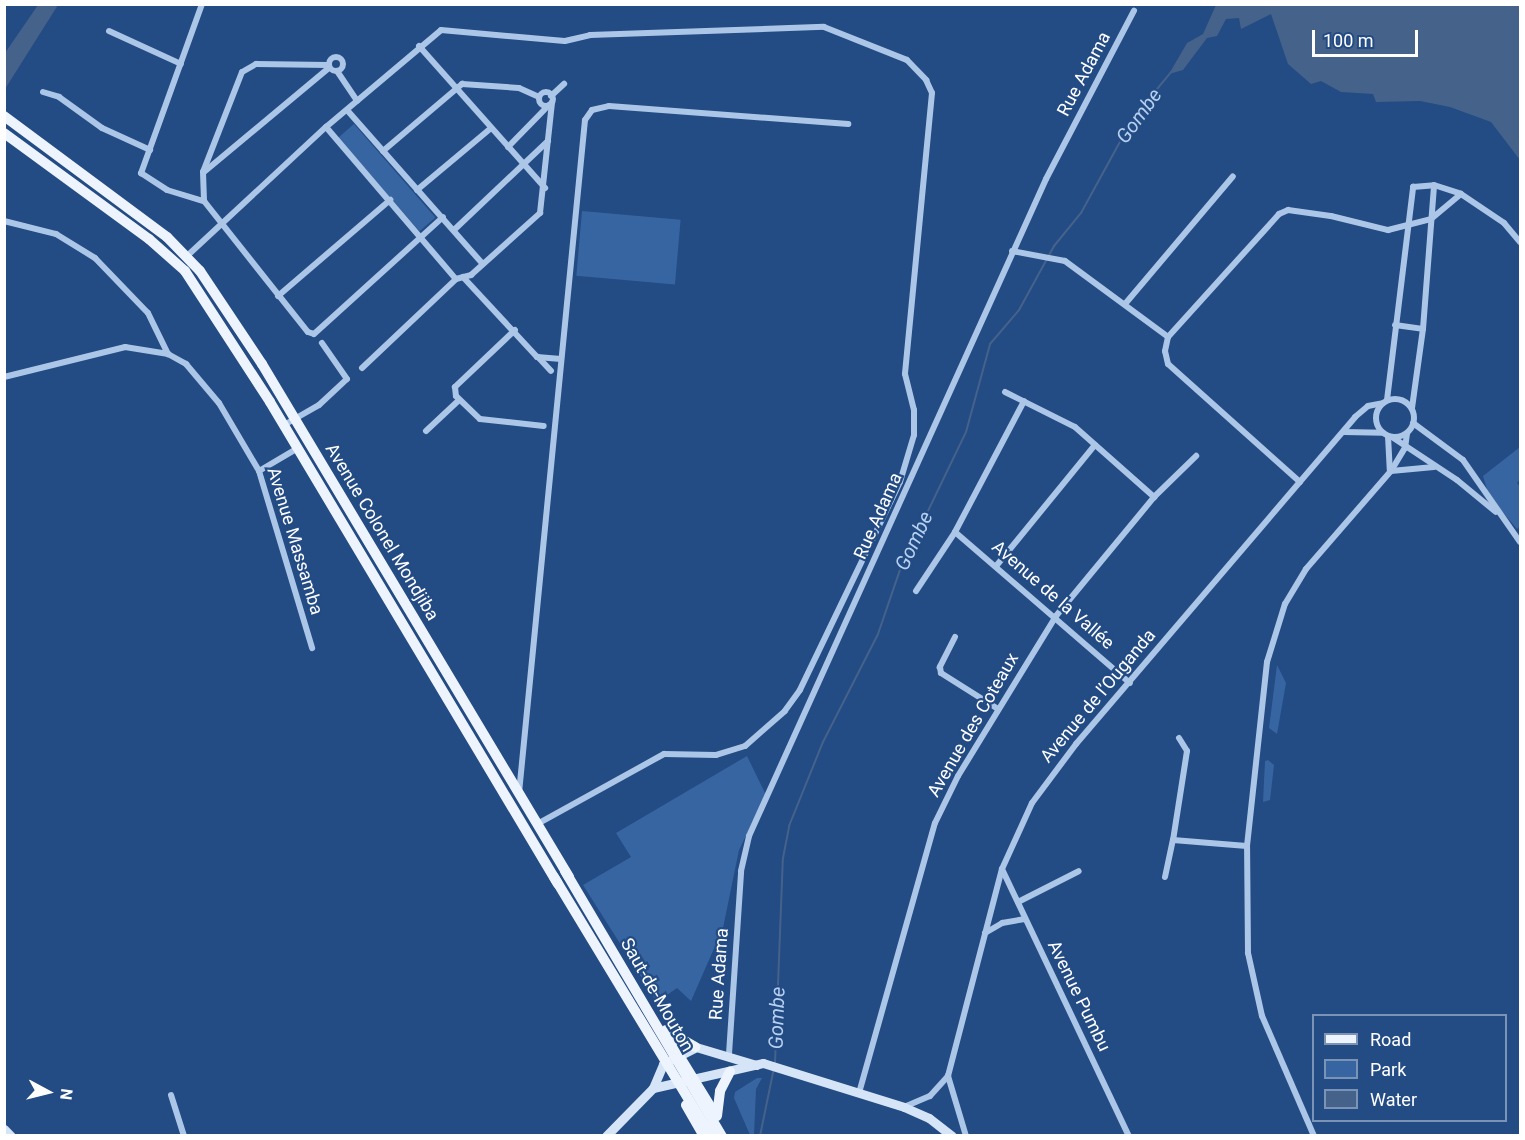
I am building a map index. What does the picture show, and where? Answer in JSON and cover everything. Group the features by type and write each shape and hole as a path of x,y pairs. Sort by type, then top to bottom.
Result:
{"main road":[{"name":"Avenue Colonel Mondjiba","path":"5,116 187,256 212,287 295,418 565,871 661,1027 682,1055 727,1136"},
{"name":"Avenue Colonel Mondjiba","path":"4,133 174,260 225,330 298,448 638,1018 702,1132"},
{"path":"339,518 350,511"},
{"path":"508,800 519,793"},
{"name":"Saut-de-Mouton","path":"565,871 722,1136"},
{"name":"Saut-de-Mouton","path":"554,877 711,1136"},
{"path":"661,1027 696,1047 783,1068 904,1107 929,1118 952,1136"},
{"path":"654,1048 669,1038"},
{"path":"606,1136 653,1088 663,1064 696,1047"},
{"path":"653,1088 675,1085 694,1077 760,1064"},
{"path":"718,1119 720,1091 730,1071"},
{"path":"686,1104 703,1094"},
{"path":"4,1130 11,1136"}],"street":[{"path":"202,4 141,174 167,190 204,201 278,296 314,334 443,217"},
{"name":"Rue Adama","path":"729,1054 744,847 1012,251 1134,11"},
{"path":"187,256 326,127 419,46 441,30 565,41 590,35 824,27 907,60 918,68 932,93 905,374 914,410 914,435 900,482 800,690 785,711 745,746 716,755 664,754 537,824"},
{"path":"109,31 181,64"},
{"path":"419,46 490,129 545,188"},
{"path":"203,172 329,66 333,57 341,59 343,65 337,71"},
{"path":"204,201 203,172 242,72 256,64 273,62 329,66 337,71 357,101"},
{"path":"383,151 456,89 471,82 519,88 539,97"},
{"path":"508,147 564,84"},
{"path":"43,92 59,97 102,128 150,150"},
{"path":"362,368 459,278 483,264 540,213 545,188 551,101 544,93 539,97"},
{"path":"539,97 540,104 551,101"},
{"path":"519,793 585,120 592,110 621,107 848,124"},
{"path":"346,110 455,229 483,264"},
{"path":"326,127 459,278 515,330 551,371"},
{"path":"417,190 490,129"},
{"path":"455,229 548,140"},
{"path":"1125,304 1233,176"},
{"path":"1314,1136 1262,1016 1246,929 1247,846 1267,662 1285,604 1306,569 1390,471 1405,448 1407,433 1413,423 1412,408 1423,329 1434,185"},
{"path":"1498,514 1457,480 1387,435 1376,418 1385,402 1413,188 1434,185 1461,194 1504,223 1521,242"},
{"path":"1300,482 1168,364 1165,351 1168,337 1279,214 1288,210 1331,216 1388,230 1431,219 1461,194"},
{"path":"278,296 390,200"},
{"path":"4,220 56,234 95,258 147,313 168,354"},
{"path":"1012,251 1065,261 1168,337"},
{"path":"1395,325 1423,329"},
{"path":"515,330 455,387 459,400 480,419 544,426"},
{"path":"284,425 319,405 347,379 322,343"},
{"name":"Avenue Massamba","path":"4,377 117,348 168,354 186,364 219,403 259,471 312,648"},
{"path":"537,357 561,359"},
{"path":"1005,392 1075,427 1154,497"},
{"path":"426,431 459,400"},
{"path":"1385,402 1401,400 1412,408"},
{"path":"916,591 956,532 1024,401"},
{"name":"Avenue de l’Ouganda","path":"948,1076 1002,869 1018,827 1047,780 1361,411 1385,402"},
{"path":"1413,423 1463,460 1498,514 1521,542"},
{"path":"1344,432 1387,435 1407,433"},
{"path":"1387,435 1390,471"},
{"path":"997,565 1095,445"},
{"path":"259,471 298,448"},
{"name":"Avenue des Coteaux","path":"859,1094 935,824 998,709 1056,616 1154,497 1196,456"},
{"path":"1390,471 1434,467"},
{"name":"Avenue de la Vallée","path":"956,532 1056,616 1130,683"},
{"path":"955,637 940,667 941,673 998,709"},
{"path":"1165,877 1187,751 1179,738"},
{"path":"1173,840 1247,846"},
{"name":"Avenue Pumbu","path":"1002,869 1129,1136"},
{"path":"1018,902 1079,871"},
{"path":"984,934 1002,923 1025,919"},
{"path":"904,1107 930,1096 948,1076"},
{"path":"948,1076 966,1136"},
{"path":"171,1095 184,1136"}],"green space":[{"path":"354,124 435,218 420,231 338,138"},
{"path":"582,211 681,220 675,284 576,276"},
{"path":"1520,447 1520,479 1517,483 1520,487 1520,526 1517,529 1489,496 1483,476"},
{"path":"1277,665 1286,683 1277,734 1269,728"},
{"path":"747,756 766,795 739,850 723,928 691,1001 677,988 657,1002 583,885 631,857 616,833"},
{"path":"1268,760 1274,765 1270,800 1263,802 1265,761"},
{"path":"757,1078 762,1078 756,1089 754,1135 750,1135 734,1098 735,1092"}],"water":[{"path":"38,5 58,5 5,89 5,53"},
{"path":"1216,5 1520,5 1520,160 1491,122 1450,107 1420,101 1376,102 1373,94 1341,92 1321,81 1311,84 1288,64 1271,14 1241,29 1239,18 1226,19 1217,36 1207,38 1183,70 1169,74 1187,43 1203,34"}],"waterway":[{"name":"Gombe","path":"775,1063 783,858 789,826 823,742 878,634 901,567 966,432 990,344 1019,310 1054,246 1081,213 1133,118 1171,72"},
{"name":"Gombe","path":"760,1136 774,1068"}]}
